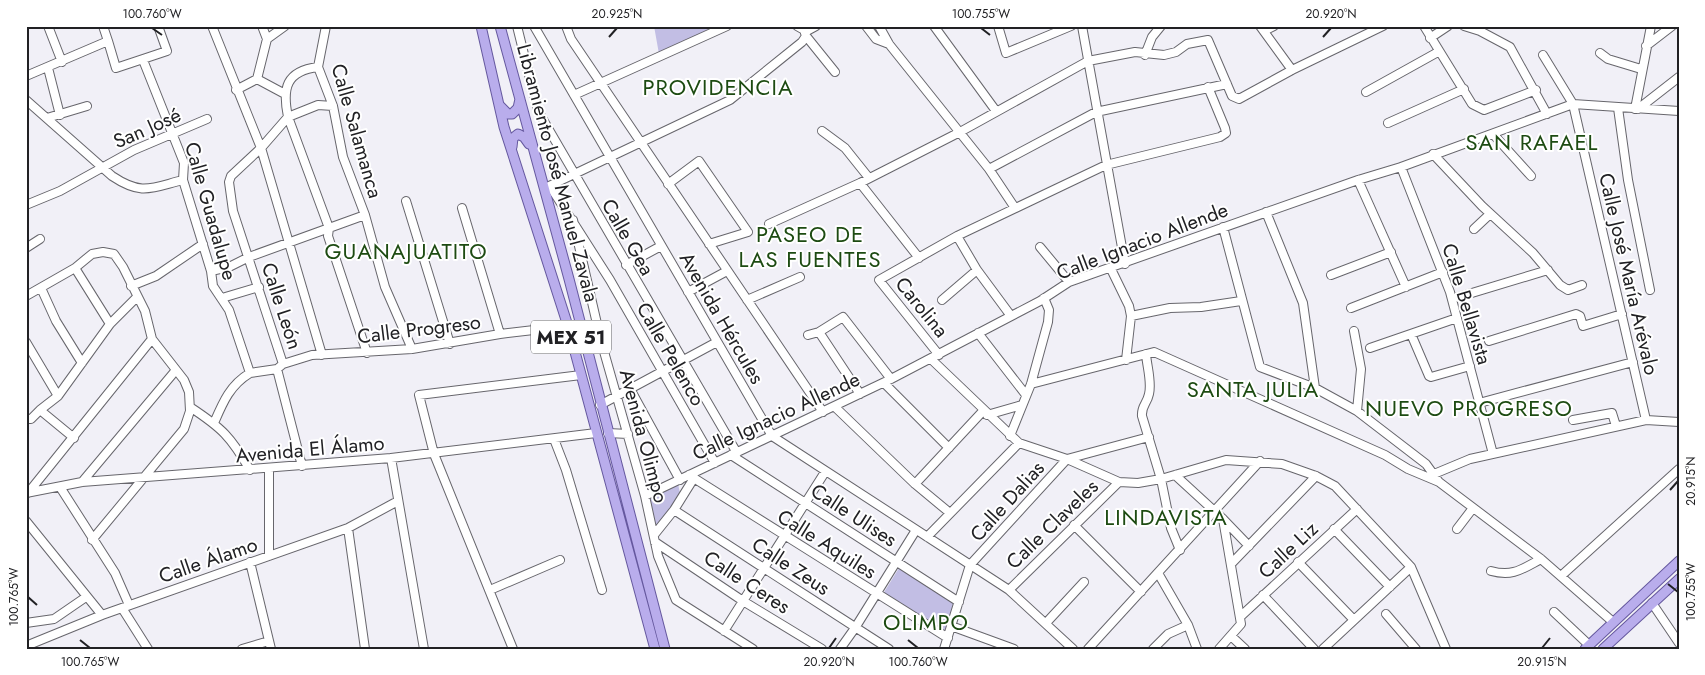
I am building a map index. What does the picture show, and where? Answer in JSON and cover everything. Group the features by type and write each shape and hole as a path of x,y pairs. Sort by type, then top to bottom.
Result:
{"main road":[{"name":"Libramiento José Manuel Zavala","path":"481,26 498,103 513,156 568,326 655,649"},
{"name":"Libramiento José Manuel Zavala","path":"500,26 532,149 546,187 600,405 665,649"},
{"path":"498,103 508,114 512,114 518,108 520,98"},
{"path":"513,156 512,142 515,135 524,137 532,149"},
{"path":"1587,647 1679,561"},
{"path":"1603,649 1679,579"},
{"path":"1652,585 1652,603"}],"street":[{"path":"48,26 62,62"},
{"path":"103,26 116,68 167,51 158,26"},
{"path":"212,26 260,148 290,242 322,355"},
{"path":"236,90 257,79 267,39 262,26"},
{"path":"267,39 285,26"},
{"name":"Calle Salamanca","path":"326,26 318,67 332,106 343,158 365,215 385,287 412,348"},
{"name":"Calle Gea","path":"517,26 538,112 682,360 734,454"},
{"name":"Avenida Hércules","path":"534,26 772,436 824,472 1009,590 1073,649"},
{"path":"566,26 571,39 823,412"},
{"path":"574,95 727,26"},
{"path":"798,26 836,72"},
{"path":"546,187 641,144 730,100 802,42 805,34 816,26"},
{"path":"866,26 876,39 889,44"},
{"path":"879,26 889,44 989,169 1015,208"},
{"path":"934,26 996,111"},
{"path":"998,26 1006,53 1071,26"},
{"path":"1082,26 1096,112 1125,264"},
{"path":"1145,55 1152,38 1161,26"},
{"path":"1274,26 1262,29 1292,70"},
{"path":"770,224 860,183 960,132 1088,61 1135,52 1145,55 1164,55 1176,52 1187,44 1208,40 1232,96 1239,99 1292,70 1383,26"},
{"path":"1424,26 1438,52 1464,89 1472,104 1484,110 1536,90"},
{"path":"1430,38 1448,26"},
{"path":"1464,26 1480,31 1510,47 1536,90 1547,114"},
{"path":"1637,109 1642,69 1651,26"},
{"path":"1646,46 1672,26"},
{"path":"26,76 108,41"},
{"path":"1366,92 1438,52"},
{"path":"1600,53 1608,60 1642,69"},
{"name":"Calle José María Arévalo","path":"1544,55 1573,104 1646,420"},
{"name":"Calle Guadalupe","path":"143,60 184,163 183,180 193,218 203,244 213,286 229,310 250,373"},
{"path":"318,67 299,70 288,84 285,94 288,117 328,228 328,236 367,353"},
{"path":"48,68 60,115"},
{"path":"1637,109 1679,77"},
{"path":"257,79 285,94"},
{"path":"989,169 1096,112 1227,84"},
{"path":"860,183 919,258 957,236 1106,165 1220,137 1226,133 1208,88"},
{"path":"1388,123 1464,89"},
{"path":"26,100 112,176 134,189 144,190 183,180"},
{"name":"Calle Ignacio Allende","path":"645,496 680,480 692,477 715,463 835,407 939,355 1044,298 1069,282 1125,264 1223,227 1358,180 1401,167 1573,104 1679,111"},
{"path":"288,117 318,105 332,106"},
{"path":"47,118 87,106"},
{"path":"1618,108 1628,180 1650,290"},
{"name":"Calle León","path":"288,117 231,176 229,182 233,211 259,287 280,366 302,466"},
{"name":"San José","path":"26,205 60,191 134,150 207,119"},
{"path":"822,131 845,148 869,178"},
{"path":"1492,134 1531,176"},
{"path":"1433,154 1490,214 1533,253 1563,288 1568,290 1582,286"},
{"path":"668,184 699,161 748,232 709,244"},
{"name":"Calle Bellavista","path":"1401,167 1452,299 1493,454"},
{"path":"1358,180 1406,288"},
{"name":"Calle Pelenco","path":"546,187 572,220 610,280 715,463"},
{"path":"406,201 450,344"},
{"path":"462,208 500,334"},
{"path":"1266,212 1303,303 1314,388"},
{"path":"1474,229 1490,214"},
{"name":"Calle Salamanca","path":"210,271 229,267 249,257 365,215"},
{"name":"Avenida Olimpo","path":"572,220 601,341 645,496 654,538 676,600 724,631"},
{"path":"1223,227 1241,301 1260,367 1314,388 1357,411 1426,464 1436,478 1541,559 1613,622"},
{"path":"957,236 977,270 1011,316"},
{"path":"26,248 40,239"},
{"path":"131,286 156,276 203,244"},
{"path":"626,265 661,246"},
{"path":"1040,247 1069,282"},
{"path":"26,296 75,268 92,254 103,252 114,254 123,267 147,317 152,339 184,380 189,392 190,407 184,429 92,540"},
{"path":"1331,275 1391,252"},
{"name":"Carolina","path":"919,258 879,280 939,355"},
{"path":"75,268 110,324"},
{"path":"1110,269 1129,306 1131,316 1126,360"},
{"path":"942,300 977,270"},
{"path":"1452,299 1548,270"},
{"path":"688,292 728,271"},
{"path":"1351,308 1443,272"},
{"path":"747,300 800,277"},
{"path":"222,298 259,287"},
{"path":"41,288 56,321 82,363"},
{"path":"28,421 58,396 110,324 137,297"},
{"path":"1010,436 1031,384 1048,322 1049,310 1044,298"},
{"path":"1131,316 1170,308 1201,307 1241,301"},
{"path":"1490,341 1576,314 1580,316 1583,326 1622,314"},
{"path":"808,335 820,332 843,318 887,381 948,448"},
{"path":"1370,348 1457,318"},
{"name":"Calle Progreso","path":"280,366 312,356 367,353 450,344 500,334 568,326"},
{"path":"1354,331 1361,369 1357,411"},
{"path":"820,332 860,394"},
{"path":"978,333 1026,395"},
{"path":"1411,334 1429,376 1432,377 1470,366"},
{"path":"27,493 74,438 152,339"},
{"path":"26,342 58,396"},
{"path":"600,405 629,387 717,342"},
{"path":"1031,384 1150,353 1385,455 1408,469 1436,478 1470,459 1646,420 1679,422"},
{"path":"1150,353 1149,396 1142,408 1161,479 1171,528 1180,550"},
{"path":"930,359 1018,443 1068,459 1119,482 1138,484 1226,460 1282,464 1316,476 1336,486 1411,568 1446,649"},
{"path":"1479,403 1633,362"},
{"path":"214,423 226,396 237,381 250,373 280,366"},
{"path":"82,482 176,370"},
{"path":"512,649 434,454 419,395 581,375"},
{"path":"629,387 680,480"},
{"path":"915,484 948,448 985,413 1022,405"},
{"path":"190,407 214,423 233,441 250,470"},
{"path":"835,407 915,484 950,513"},
{"path":"40,410 74,438"},
{"path":"1573,420 1612,413 1616,426"},
{"name":"Avenida El Álamo","path":"27,493 82,482 269,469 434,454 596,433"},
{"path":"608,433 628,434"},
{"path":"1068,459 1149,437"},
{"path":"554,439 566,470 602,590"},
{"path":"927,537 1018,443"},
{"name":"Calle Ulises","path":"734,454 805,503 959,602"},
{"path":"391,458 424,649"},
{"name":"Calle Dalias","path":"970,565 1068,459"},
{"path":"1088,649 1260,462"},
{"path":"269,469 269,556"},
{"path":"1561,576 1679,469"},
{"path":"753,649 724,631 824,472"},
{"path":"1175,475 1214,510 1249,546"},
{"path":"1231,564 1316,476"},
{"path":"654,538 674,510 692,477"},
{"name":"Calle Aquiles","path":"692,477 948,638"},
{"name":"Calle Claveles","path":"1009,590 1119,482"},
{"path":"60,486 92,540 115,573 126,606 148,649"},
{"name":"Calle Álamo","path":"27,648 126,606 348,528 398,501"},
{"path":"1457,529 1473,508"},
{"name":"Calle Liz","path":"1219,649 1231,636 1241,620 1264,595 1357,509"},
{"name":"Calle Zeus","path":"674,510 890,649"},
{"path":"1223,519 1241,620"},
{"path":"26,521 102,615"},
{"path":"1074,525 1141,592"},
{"path":"348,528 365,649"},
{"path":"1334,529 1390,587"},
{"path":"840,649 856,628 916,530"},
{"name":"Calle Ceres","path":"654,538 743,601 822,649"},
{"path":"1491,571 1505,575 1541,559"},
{"path":"490,590 560,560"},
{"path":"242,649 270,645 250,562"},
{"path":"1298,562 1354,620"},
{"path":"944,649 970,565"},
{"path":"1323,649 1411,568"},
{"path":"1158,573 1188,625 1197,649"},
{"path":"1046,623 1084,582"},
{"path":"1264,595 1314,649"},
{"path":"26,623 54,619 86,597"},
{"path":"1652,603 1668,624 1679,643"},
{"path":"1554,612 1587,647"},
{"path":"1386,614 1416,649"},
{"path":"1153,649 1168,634 1188,625"},
{"path":"951,626 1014,649"},
{"path":"1231,636 1245,649"}],"shaded area":[{"path":"654,26 721,26 659,54"},
{"path":"678,484 680,493 669,512 655,529 648,499"},
{"path":"899,568 955,604 946,634 883,594"}],"district":[{"name":"PROVIDENCIA","path":"718,87"},
{"name":"SAN RAFAEL","path":"1532,142"},
{"name":"PASEO DE LAS FUENTES","path":"810,246"},
{"name":"GUANAJUATITO","path":"406,251"},
{"name":"SANTA JULIA","path":"1253,389"},
{"name":"NUEVO PROGRESO","path":"1469,408"},
{"name":"LINDAVISTA","path":"1166,517"},
{"name":"OLIMPO","path":"926,622"}]}
